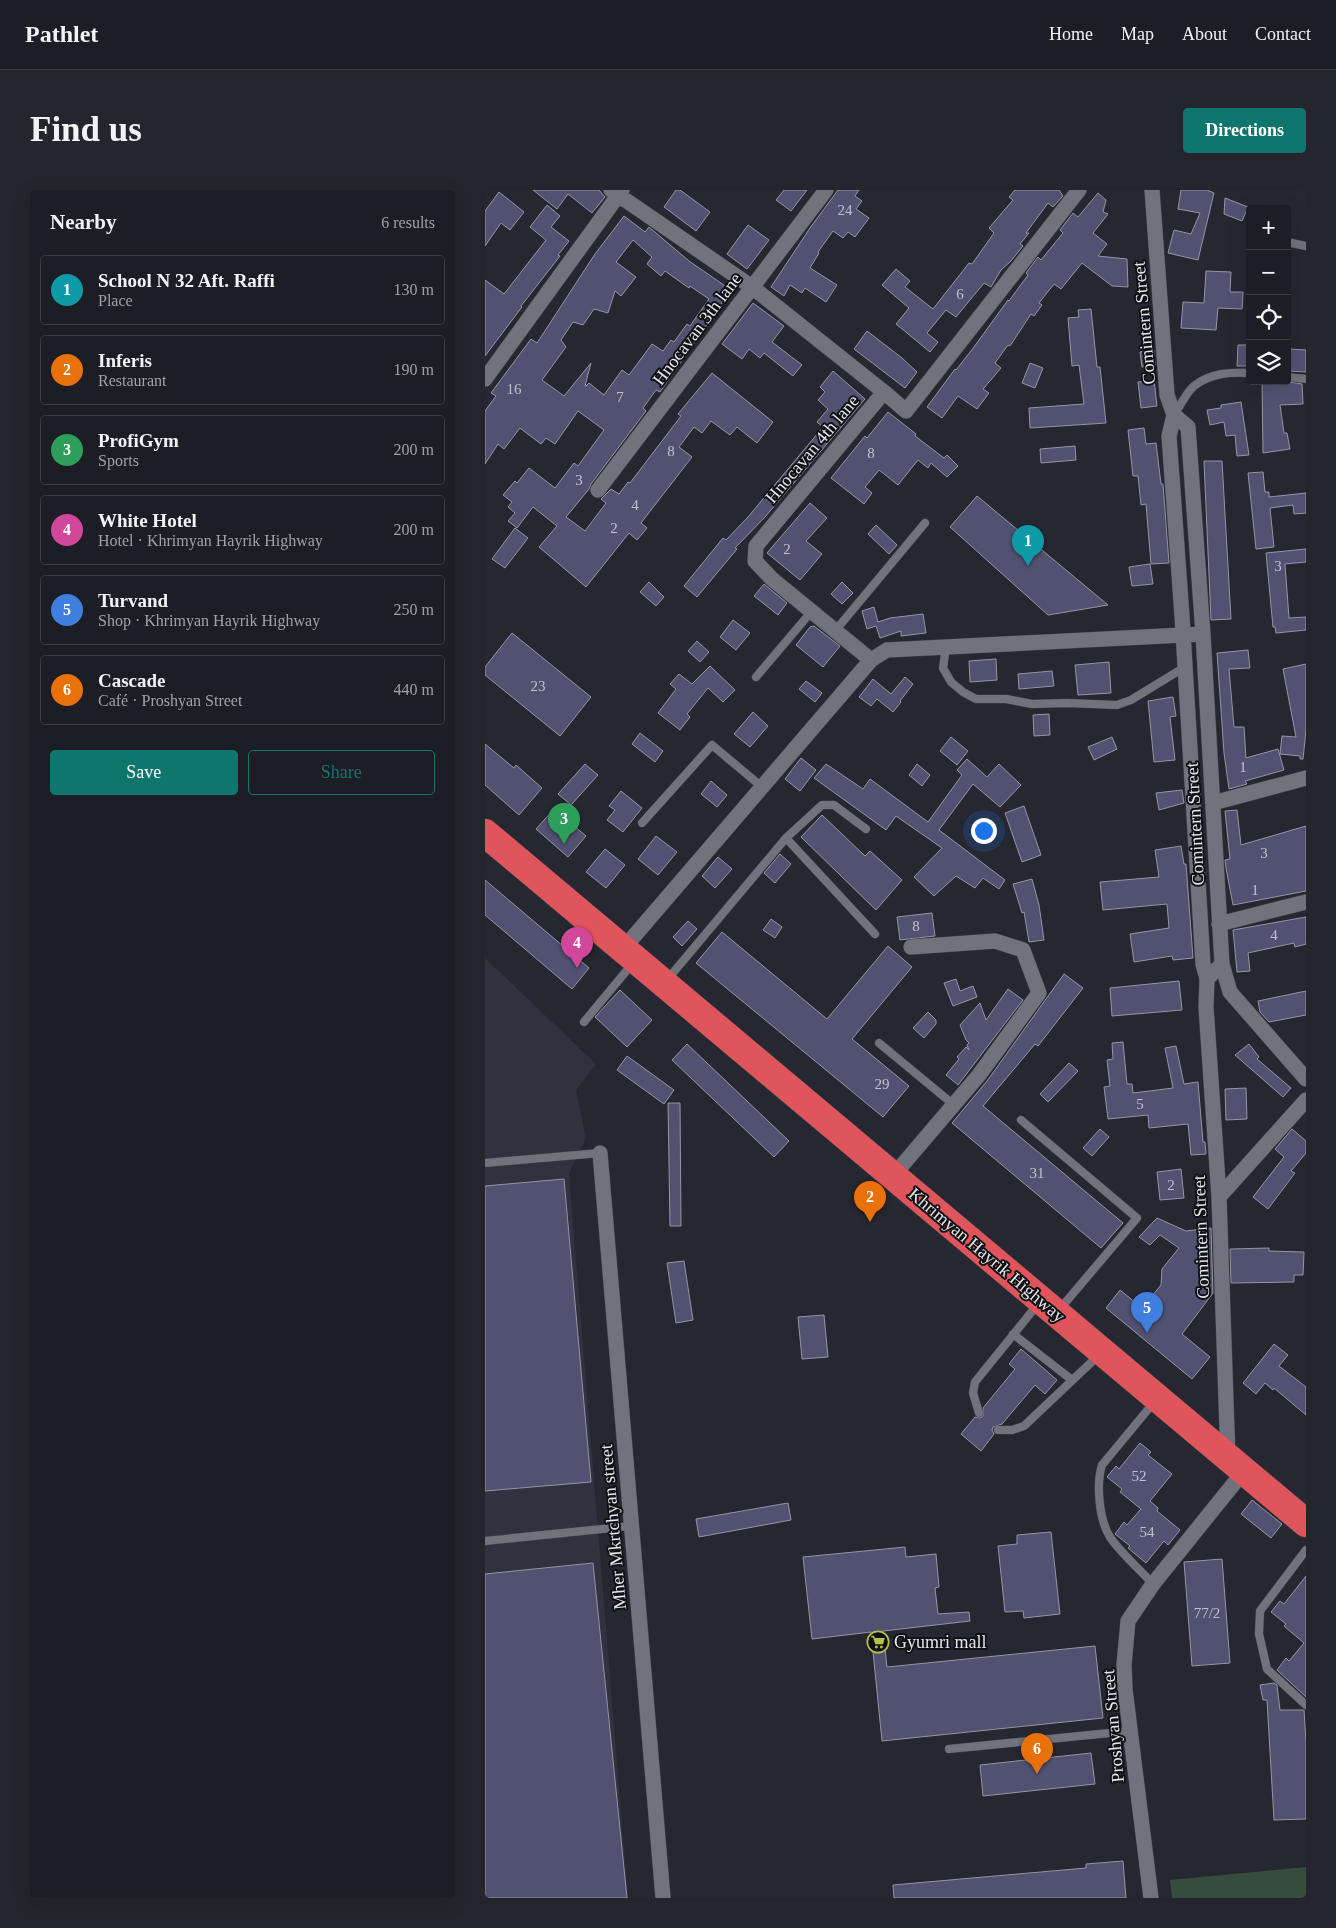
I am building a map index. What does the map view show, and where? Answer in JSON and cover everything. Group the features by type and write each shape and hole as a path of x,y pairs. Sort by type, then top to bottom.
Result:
{"highway":[{"name":"Khrimyan Hayrik Highway","path":"485,833 1306,1523"}],"street":[{"name":"Hnocavan 3th lane","path":"597,490 826,190"},
{"name":"Hnocavan 4th lane","path":"871,660 772,579 755,561 756,546 884,392 906,411 1079,190"},
{"name":"Comintern Street","path":"1153,190 1167,395 1174,415 1188,427 1203,634 1222,964 1230,992 1306,1079"},
{"path":"485,379 617,192 752,287 884,392"},
{"name":"Comintern Street","path":"1174,415 1169,436 1203,964 1207,979 1207,1007 1236,1464"},
{"path":"629,954 762,787 871,660 887,650 1203,634"},
{"path":"1213,802 1306,778"},
{"path":"1219,924 1306,902"},
{"path":"893,1176 979,1074 1039,993 1023,950 995,942 911,946"},
{"path":"1207,979 1222,964"},
{"path":"1219,1197 1306,1100"},
{"name":"Mher Mkrtchyan street","path":"600,1153 663,1898"},
{"name":"Proshyan Street","path":"1151,1898 1124,1672 1125,1638 1128,1621 1236,1464"}],"lane":[{"path":"1291,243 1306,246"},
{"path":"1174,415 1193,387 1202,381 1227,373 1246,373"},
{"path":"1291,377 1306,379"},
{"path":"835,630 925,523"},
{"path":"756,677 812,612"},
{"path":"946,647 943,668 951,682 963,692 976,699 1006,699 1032,704 1117,705 1131,700 1185,667"},
{"path":"642,823 712,745 762,787"},
{"path":"664,983 786,838 822,805 833,805 866,829"},
{"path":"786,838 875,934"},
{"path":"583,1022 629,954"},
{"path":"879,1043 954,1105"},
{"path":"979,1413 973,1393 975,1382 1013,1334 1049,1307 1137,1218 1021,1120"},
{"path":"485,1163 600,1153"},
{"path":"1013,1334 1072,1380"},
{"path":"998,1430 1012,1430 1024,1426 1102,1352"},
{"path":"1153,1584 1110,1537 1100,1500 1098,1476 1102,1465 1157,1399"},
{"path":"485,1541 631,1526"},
{"path":"1306,1550 1260,1611 1259,1634 1267,1669 1306,1705"},
{"path":"949,1749 1130,1731"}],"shaded area":[{"path":"485,958 596,1064 576,1090 586,1138 569,1173 628,1898 485,1898"}],"green space":[{"path":"1306,1867 1306,1898 1172,1898 1170,1880"}],"building":[{"path":"533,190 599,190 605,197 592,213 568,194 557,209"},
{"path":"676,190 680,190 710,212 696,231 664,207"},
{"path":"784,190 807,190 791,211 776,200"},
{"path":"838,190 859,190 855,196 862,201 856,209 869,218 855,237 848,232 843,238 833,231 818,252 810,268 837,285 826,302 805,288 802,293 790,285 784,296 771,287"},
{"path":"1015,190 1059,190 1063,196 1053,207 1048,203 1026,233 1029,233 1020,244 1023,246 1001,270 991,287 984,283 956,317 946,310 927,333 938,342 930,352 896,324 909,308 882,285 896,269 910,281 905,287 933,309 969,263 972,264 994,233 989,228 1013,200 1009,197"},
{"path":"1181,190 1207,190 1214,193 1198,260 1168,253 1174,230 1191,234 1200,213 1178,209"},
{"path":"499,192 524,212 510,230 501,223 485,246 485,211"},
{"path":"1098,193 1106,200 1103,212 1108,214 1093,233 1107,244 1098,256 1127,259 1128,287 1112,286 1082,263 1061,289 1054,284 1039,303 1042,305 1034,316 1031,314 1010,346 1008,345 995,363 1001,368 983,389 989,393 977,409 958,396 942,418 927,407 1009,301 1028,275 1026,273 1038,257 1041,260 1063,233 1060,230 1073,213 1078,217"},
{"path":"1225,198 1246,206 1242,221 1224,214"},
{"path":"547,205 560,216 551,227 569,241 558,255 560,256 485,356 485,280 504,294 546,240 530,227"},
{"path":"624,216 645,232 649,227 689,261 731,290 660,392 656,390 643,408 646,411 566,517 585,531 606,503 601,499 611,489 619,494 628,482 630,483 681,416 678,414 712,373 773,422 757,443 737,427 730,435 711,421 702,433 694,427 679,447 692,457 641,523 647,528 637,540 629,533 586,587 539,547 557,526 533,507 517,528 508,521 515,513 508,507 512,502 503,495 515,481 517,483 529,468 555,488 574,463 578,466 604,430 578,411 555,444 546,438 541,444 520,428 504,449 498,444 485,464 485,411 496,396 491,393 531,339 537,343 595,254","holes":["633,240 652,257 647,264 661,276 665,271 709,299 690,326 687,324 674,342 671,340 663,351 652,344 629,375 622,370 604,395 589,383 585,386 591,363 564,396 542,380 566,347 561,340 573,322 583,325 594,309 608,313 615,291 621,296 636,277 616,262"]},
{"path":"748,225 769,240 747,269 727,254"},
{"path":"1206,271 1231,272 1230,292 1243,292 1242,309 1218,308 1216,330 1181,328 1183,302 1204,303"},
{"path":"753,303 784,326 772,342 802,365 793,376 764,353 760,358 749,349 742,359 722,344"},
{"path":"1091,309 1097,367 1100,367 1106,423 1030,428 1029,408 1084,404 1079,365 1072,366 1068,318 1079,317 1078,310"},
{"path":"867,331 917,372 905,388 854,349"},
{"path":"1238,345 1246,345 1246,366 1237,366"},
{"path":"1291,349 1306,350 1306,372 1291,371"},
{"path":"1154,350 1155,365 1142,367 1140,352"},
{"path":"1030,363 1043,368 1035,388 1022,383"},
{"path":"833,371 865,399 765,517 735,548 737,549 697,597 684,586 723,538 726,540 748,517 823,427 817,422 828,409 818,400 825,392 820,387"},
{"path":"1154,380 1157,406 1141,408 1138,382"},
{"path":"1291,382 1302,384 1303,404 1280,405 1284,433 1287,433 1290,449 1263,453 1262,385 1291,385"},
{"path":"1241,402 1249,455 1237,456 1235,435 1226,436 1224,422 1210,425 1207,410 1221,408 1221,405"},
{"path":"888,412 916,434 915,436 944,458 947,455 958,466 947,477 931,463 928,468 918,460 898,485 879,470 865,487 872,493 864,504 831,478 865,436 867,438"},
{"path":"1144,428 1146,444 1156,443 1161,484 1163,484 1169,563 1151,564 1146,504 1141,505 1138,476 1133,476 1128,430"},
{"path":"1075,446 1076,460 1041,463 1040,449"},
{"path":"1204,461 1222,461 1231,619 1211,620"},
{"path":"1263,472 1265,492 1269,492 1269,497 1306,493 1306,513 1294,514 1293,505 1270,508 1274,547 1256,549 1248,473"},
{"path":"977,496 1108,605 1048,615 950,527"},
{"path":"810,503 827,518 806,541 822,554 800,580 767,553"},
{"path":"876,525 897,545 889,554 868,534"},
{"path":"515,528 528,538 505,568 492,559"},
{"path":"1306,549 1306,562 1285,564 1289,618 1306,617 1306,630 1276,633 1275,627 1273,627 1266,553"},
{"path":"1150,564 1153,584 1132,586 1129,567"},
{"path":"649,582 664,597 656,606 640,592"},
{"path":"842,582 853,593 842,604 831,594"},
{"path":"764,584 787,603 778,615 754,596"},
{"path":"874,607 878,622 890,618 923,614 926,633 901,636 901,631 880,638 876,626 867,629 862,611"},
{"path":"733,620 750,633 736,650 720,637"},
{"path":"814,626 840,646 823,667 796,645 810,627"},
{"path":"512,633 591,697 560,736 485,675 485,667"},
{"path":"697,641 709,652 700,662 688,651"},
{"path":"1248,650 1250,668 1229,669 1234,727 1244,727 1246,758 1278,749 1284,770 1245,781 1247,784 1229,789 1224,753 1217,653"},
{"path":"996,659 997,680 970,682 969,661"},
{"path":"1109,662 1111,693 1078,695 1075,665"},
{"path":"1306,664 1306,730 1303,759 1300,759 1300,756 1280,754 1282,736 1296,737 1283,669"},
{"path":"710,666 735,690 723,702 708,688 687,714 690,717 680,730 658,713 676,689 670,684 679,674 692,684"},
{"path":"1052,671 1054,686 1019,689 1018,674"},
{"path":"905,677 913,684 893,712 877,699 871,706 859,697 873,679 891,694"},
{"path":"806,681 822,693 815,702 799,689"},
{"path":"1173,697 1176,716 1170,717 1175,760 1154,762 1148,701"},
{"path":"753,712 768,726 750,747 734,734"},
{"path":"1049,714 1050,735 1034,736 1033,715"},
{"path":"640,733 663,751 655,762 632,744"},
{"path":"951,737 968,751 957,765 940,751"},
{"path":"1112,737 1117,749 1094,760 1088,747"},
{"path":"485,744 514,768 516,765 542,788 519,815 485,785"},
{"path":"801,758 816,770 800,791 785,779"},
{"path":"967,759 987,777 999,764 1021,785 1000,807 973,784 939,830 1005,880 999,889 983,878 975,888 956,876 934,896 914,877 942,848 896,816 886,830 814,778 826,764 863,789 870,779 928,822 962,775 957,770"},
{"path":"585,764 598,775 571,805 558,794"},
{"path":"917,764 930,775 922,786 909,775"},
{"path":"711,781 727,795 717,807 701,794"},
{"path":"1182,790 1184,803 1159,810 1156,793"},
{"path":"621,791 642,808 623,832 607,820 615,810 609,806"},
{"path":"1024,806 1041,855 1022,862 1005,813"},
{"path":"554,809 586,836 568,857 536,829"},
{"path":"1237,810 1241,845 1306,826 1306,891 1233,905 1225,860 1230,859 1225,811"},
{"path":"822,815 865,856 870,851 902,880 876,910 801,837"},
{"path":"656,836 677,852 658,875 638,859"},
{"path":"1181,846 1184,864 1186,864 1193,958 1173,960 1172,956 1134,962 1130,934 1169,928 1167,904 1103,910 1100,882 1159,877 1155,850"},
{"path":"605,849 625,865 606,888 586,872"},
{"path":"780,854 791,864 775,883 764,873"},
{"path":"718,857 732,869 715,888 702,876"},
{"path":"1032,879 1039,905 1044,940 1029,942 1024,912 1022,913 1013,884"},
{"path":"485,880 589,968 572,989 485,915"},
{"path":"932,913 935,936 900,940 897,917"},
{"path":"1306,917 1306,944 1295,947 1294,943 1248,953 1250,971 1237,972 1233,930"},
{"path":"771,919 782,927 775,938 763,930"},
{"path":"688,921 697,929 682,946 673,937"},
{"path":"722,932 827,1019 888,946 912,967 852,1039 909,1086 883,1117 696,963"},
{"path":"1064,974 1083,988 1038,1046 1035,1044 983,1106 1123,1223 1101,1248 952,1123 987,1081"},
{"path":"956,979 960,991 973,986 977,997 953,1006 944,983"},
{"path":"1179,981 1182,1010 1112,1016 1110,988"},
{"path":"1008,989 1023,1000 958,1085 946,1075 959,1059 957,1057 966,1047 969,1050 967,1045 969,1043 960,1025 980,1003 986,1020"},
{"path":"620,990 652,1020 627,1047 595,1017"},
{"path":"1306,991 1306,1015 1269,1022 1260,1012 1258,1001"},
{"path":"928,1012 936,1020 936,1024 924,1038 913,1028"},
{"path":"1123,1042 1127,1084 1132,1084 1133,1093 1173,1088 1165,1048 1176,1046 1184,1084 1198,1082 1203,1142 1205,1142 1206,1154 1191,1155 1188,1124 1149,1128 1148,1115 1108,1119 1104,1087 1110,1086 1107,1060 1113,1059 1112,1043"},
{"path":"687,1044 789,1141 774,1157 672,1060"},
{"path":"1249,1044 1259,1057 1257,1059 1291,1088 1283,1097 1235,1055"},
{"path":"627,1056 674,1090 664,1104 617,1070"},
{"path":"1069,1063 1078,1071 1048,1102 1040,1094"},
{"path":"1246,1088 1247,1119 1226,1120 1225,1089"},
{"path":"668,1103 680,1103 681,1226 670,1226"},
{"path":"1100,1129 1109,1137 1092,1156 1083,1148"},
{"path":"1292,1129 1306,1141 1306,1153 1291,1171 1295,1173 1268,1209 1253,1197 1284,1157 1275,1149"},
{"path":"1181,1169 1184,1198 1160,1200 1157,1172"},
{"path":"564,1179 591,1482 485,1491 485,1186"},
{"path":"1157,1218 1186,1231 1211,1228 1213,1293 1182,1334 1210,1357 1192,1379 1106,1308 1120,1290 1142,1308 1161,1285 1162,1269 1179,1248 1160,1235 1150,1245 1139,1237"},
{"path":"1269,1248 1269,1251 1304,1252 1303,1275 1294,1275 1294,1282 1231,1283 1230,1249"},
{"path":"684,1261 693,1320 676,1323 667,1263"},
{"path":"824,1315 828,1357 802,1359 798,1317"},
{"path":"1274,1344 1288,1355 1279,1366 1306,1387 1306,1415 1274,1388 1273,1390 1265,1383 1256,1394 1243,1383"},
{"path":"1021,1349 1057,1380 1045,1394 1035,1385 1002,1424 993,1427 994,1434 981,1451 961,1434 975,1417 980,1418 983,1416 983,1408 1015,1369 1009,1364"},
{"path":"1140,1443 1151,1452 1148,1455 1172,1474 1150,1501 1158,1508 1157,1511 1180,1530 1168,1545 1164,1541 1146,1563 1115,1534 1124,1522 1127,1525 1141,1509 1120,1492 1122,1489 1107,1477 1116,1466 1119,1469"},
{"path":"1252,1500 1282,1524 1271,1538 1241,1514"},
{"path":"788,1503 791,1520 699,1537 696,1519"},
{"path":"1051,1532 1060,1614 1024,1618 1023,1611 1005,1612 998,1546 1017,1544 1017,1535"},
{"name":"Gyumri mall","path":"905,1547 906,1557 936,1554 939,1587 935,1588 938,1614 969,1612 970,1621 883,1631 887,1667 1095,1646 1103,1718 882,1741 871,1632 812,1639 803,1557"},
{"path":"1222,1559 1230,1663 1192,1666 1184,1562"},
{"path":"593,1563 627,1898 485,1898 485,1574"},
{"path":"1306,1576 1306,1697 1277,1670 1286,1658 1289,1661 1304,1643 1284,1626 1286,1624 1271,1612 1280,1601 1284,1604"},
{"path":"1274,1683 1277,1685 1280,1710 1304,1710 1306,1819 1274,1820 1267,1700 1263,1700 1260,1685"},
{"path":"1091,1753 1095,1784 983,1796 980,1765"},
{"path":"1123,1861 1126,1898 894,1898 893,1885 1086,1868 1086,1864"}],"place":[{"name":"School N 32 Aft. Raffi","path":"1028,566"},
{"name":"ProfiGym","path":"564,844"},
{"name":"White Hotel","path":"577,968"},
{"name":"Inferis","path":"870,1222"},
{"name":"Turvand","path":"1147,1333"},
{"name":"Gyumri mall","path":"878,1642"},
{"name":"Cascade","path":"1037,1774"}]}
